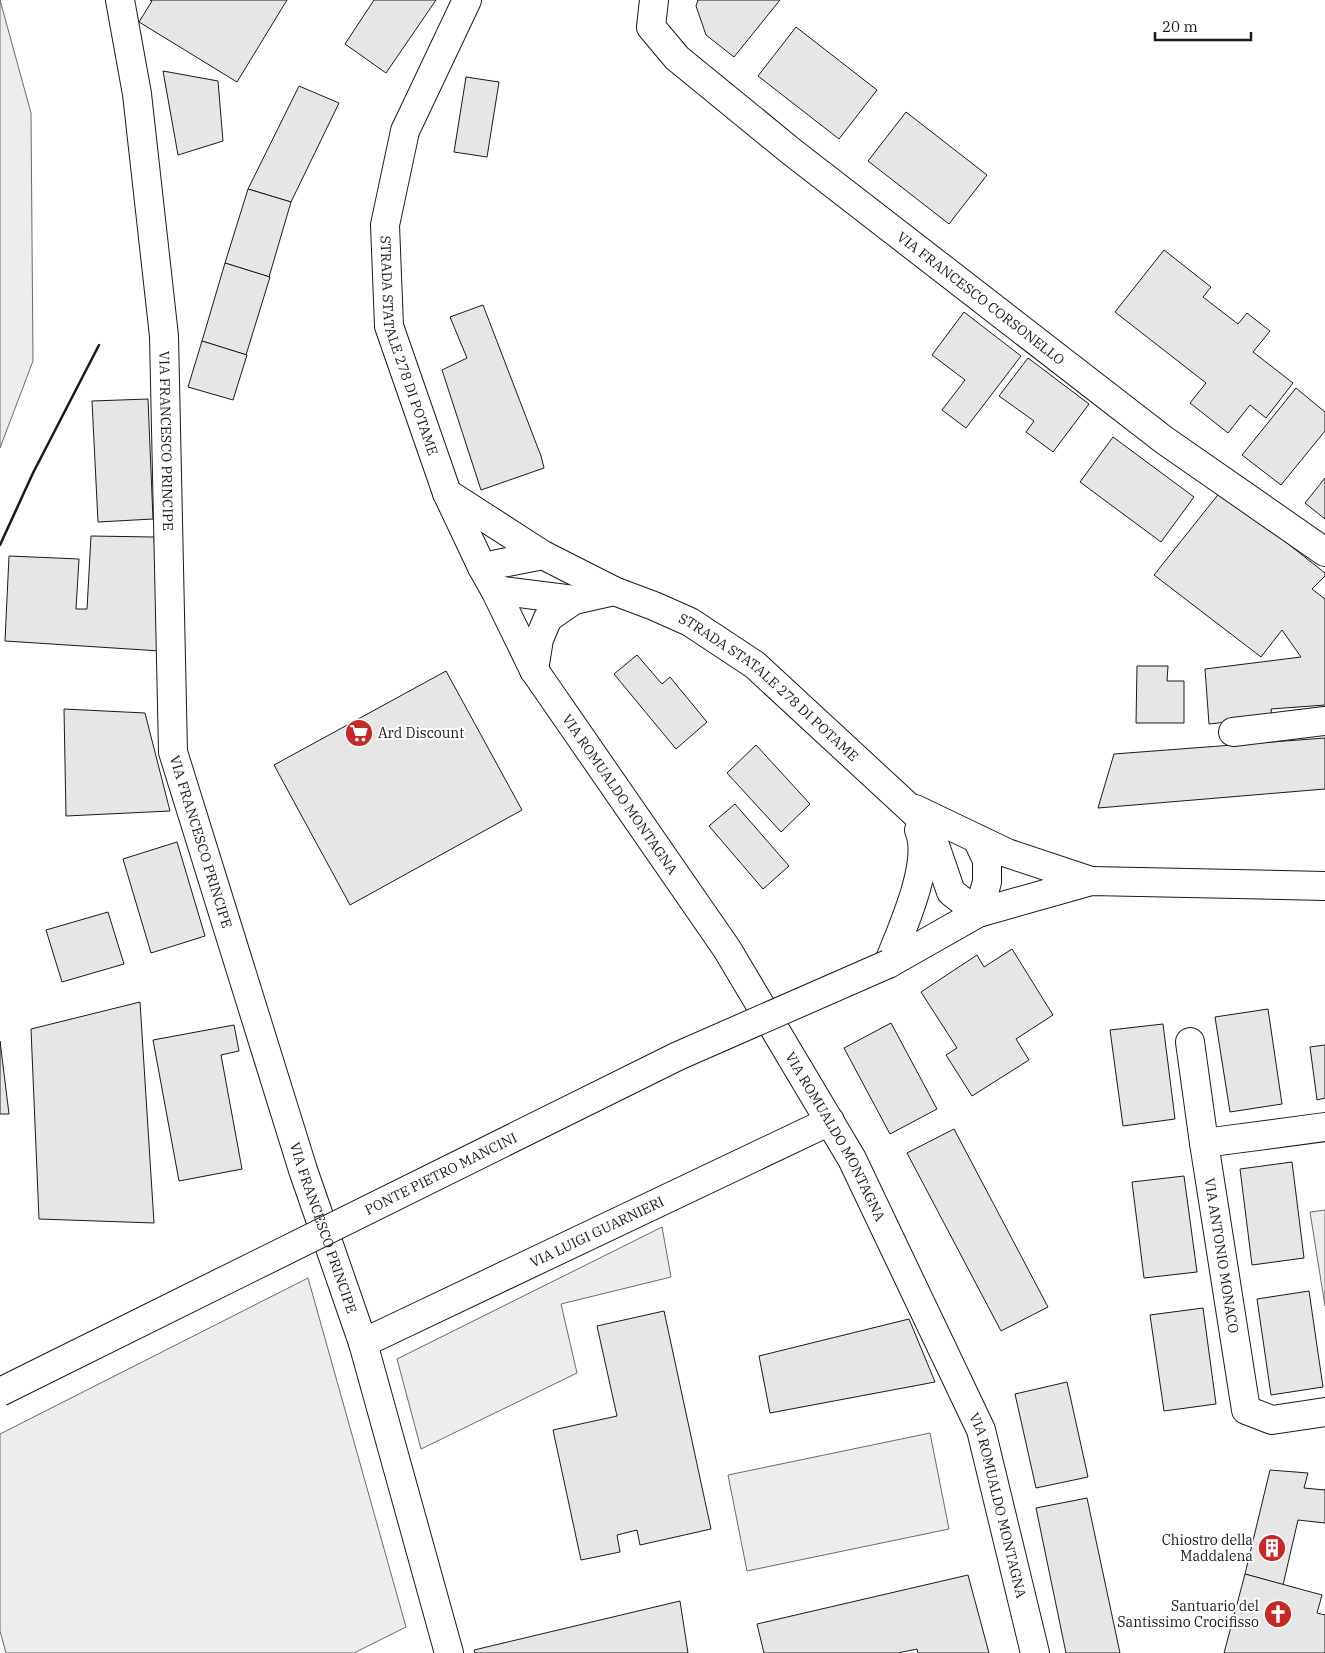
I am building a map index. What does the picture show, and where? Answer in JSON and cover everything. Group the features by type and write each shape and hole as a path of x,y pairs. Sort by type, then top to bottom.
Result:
{"street":[{"name":"VIA FRANCESCO PRINCIPE","path":"120,0 137,94 164,336 172,752 303,1170 363,1343 449,1653"},
{"name":"STRADA STATALE 278 DI POTAME","path":"467,0 405,132 385,225 389,326 447,493 534,670"},
{"name":"VIA FRANCESCO CORSONELLO","path":"654,0 651,27 677,58 792,152 1164,440 1325,552"},
{"name":"STRADA STATALE 278 DI POTAME","path":"447,493 543,555 614,592 654,606 690,622 755,665 928,825 951,892 978,913"},
{"path":"488,579 543,555"},
{"path":"488,579 574,600"},
{"path":"534,670 539,639 548,618 574,600 614,592"},
{"name":"VIA ROMUALDO MONTAGNA","path":"534,670 727,950 852,1159 981,1430 1035,1653"},
{"path":"1232,732 1325,721"},
{"name":"STRADA STATALE 278 DI POTAME","path":"908,806 1007,853 1091,881"},
{"name":"STRADA STATALE 278 DI POTAME","path":"888,964 909,909 923,861 922,838 908,806"},
{"path":"977,838 987,860 987,882 978,913"},
{"path":"1091,881 1325,886"},
{"name":"PONTE PIETRO MANCINI","path":"0,1392 678,1056 888,964 978,913 1091,881"},
{"path":"1190,1042 1204,1143 1325,1127"},
{"name":"VIA LUIGI GUARNIERI","path":"363,1343 830,1121"},
{"name":"VIA ANTONIO MONACO","path":"1204,1143 1246,1410 1272,1420 1325,1412"}],"shaded area":[{"path":"0,0 31,113 33,361 0,448"},
{"path":"1325,1210 1325,1306 1310,1212"},
{"path":"662,1227 671,1277 561,1304 577,1373 421,1449 397,1359"},
{"path":"308,1278 406,1627 354,1653 6,1653 0,1631 0,1434"},
{"path":"930,1433 949,1529 747,1571 728,1475"}],"building":[{"path":"150,0 287,0 237,82 139,22 152,1"},
{"path":"374,0 436,0 386,73 345,44"},
{"path":"698,0 780,0 734,57 706,35 696,6"},
{"path":"796,27 877,90 839,139 758,76"},
{"path":"163,71 218,81 223,141 178,155"},
{"path":"466,77 499,82 487,157 454,152"},
{"path":"299,86 339,103 291,202 248,189"},
{"path":"906,112 987,175 949,224 868,161"},
{"path":"248,189 291,202 269,277 225,263"},
{"path":"1164,250 1211,287 1203,297 1238,324 1247,313 1270,331 1253,352 1293,383 1266,418 1250,405 1228,433 1190,403 1206,383 1115,312"},
{"path":"225,263 270,277 246,355 202,341"},
{"path":"483,305 544,468 481,490 442,370 467,358 450,317"},
{"path":"964,312 1021,356 966,428 942,410 965,380 932,355"},
{"path":"202,341 247,355 233,400 188,387"},
{"path":"1028,358 1089,404 1053,452 1026,432 1034,421 999,396"},
{"path":"1296,388 1325,412 1325,431 1281,485 1242,455"},
{"path":"148,399 153,519 98,522 92,401"},
{"path":"1113,437 1194,497 1161,542 1080,482"},
{"path":"1325,478 1325,519 1305,503"},
{"path":"1221,491 1325,573 1325,576 1312,589 1325,599 1325,705 1271,709 1272,717 1209,724 1205,669 1301,657 1282,630 1261,657 1154,575"},
{"path":"91,536 154,537 160,651 5,641 9,556 79,559 76,609 87,609"},
{"path":"637,655 662,684 670,677 707,722 676,749 614,674"},
{"path":"1137,666 1168,666 1167,681 1184,681 1184,723 1136,723"},
{"path":"446,671 522,810 350,905 274,765"},
{"path":"64,709 145,713 170,811 66,816"},
{"path":"1325,738 1325,789 1098,808 1114,754"},
{"path":"756,745 810,804 781,832 727,773"},
{"path":"735,804 789,866 763,889 709,826"},
{"path":"177,842 205,936 151,953 123,859"},
{"path":"108,912 124,964 62,982 46,930"},
{"path":"1012,949 1053,1015 1016,1039 1029,1060 972,1096 946,1055 957,1048 921,992 977,955 984,967"},
{"path":"140,1002 154,1223 39,1219 31,1029"},
{"path":"1268,1009 1282,1104 1230,1112 1215,1017"},
{"path":"891,1023 937,1109 890,1134 844,1048"},
{"path":"1163,1024 1175,1119 1123,1126 1110,1030"},
{"path":"234,1025 239,1051 221,1055 242,1169 179,1181 153,1040"},
{"path":"0,1041 9,1114 0,1114"},
{"path":"1325,1045 1325,1098 1317,1100 1310,1047"},
{"path":"954,1129 1048,1307 1001,1331 907,1153"},
{"path":"1292,1162 1304,1258 1252,1265 1240,1169"},
{"path":"1184,1176 1197,1272 1144,1278 1132,1182"},
{"path":"1309,1291 1323,1387 1271,1395 1257,1299"},
{"path":"1203,1308 1216,1404 1164,1411 1150,1315"},
{"path":"664,1311 711,1529 640,1545 637,1530 617,1535 620,1552 581,1560 553,1430 617,1416 597,1326"},
{"path":"909,1319 935,1382 770,1413 759,1356"},
{"path":"1067,1382 1088,1477 1036,1488 1015,1394"},
{"name":"Chiostro della Maddalena","path":"1270,1470 1308,1473 1304,1488 1325,1490 1325,1523 1298,1520 1283,1585 1245,1574"},
{"path":"1087,1498 1120,1653 1066,1653 1036,1508"},
{"name":"Santuario del Santissimo Crocifisso","path":"1245,1574 1322,1595 1317,1613 1325,1615 1325,1653 1224,1653"},
{"path":"968,1575 989,1653 918,1653 917,1649 898,1653 764,1653 757,1624"},
{"path":"680,1601 688,1653 475,1653 474,1650"}],"wall":[{"path":"0,545 33,473 99,345"}],"place":[{"name":"Ard Discount","path":"359,733"},
{"name":"Chiostro della Maddalena","path":"1272,1548"},
{"name":"Santuario del Santissimo Crocifisso","path":"1278,1614"}]}
